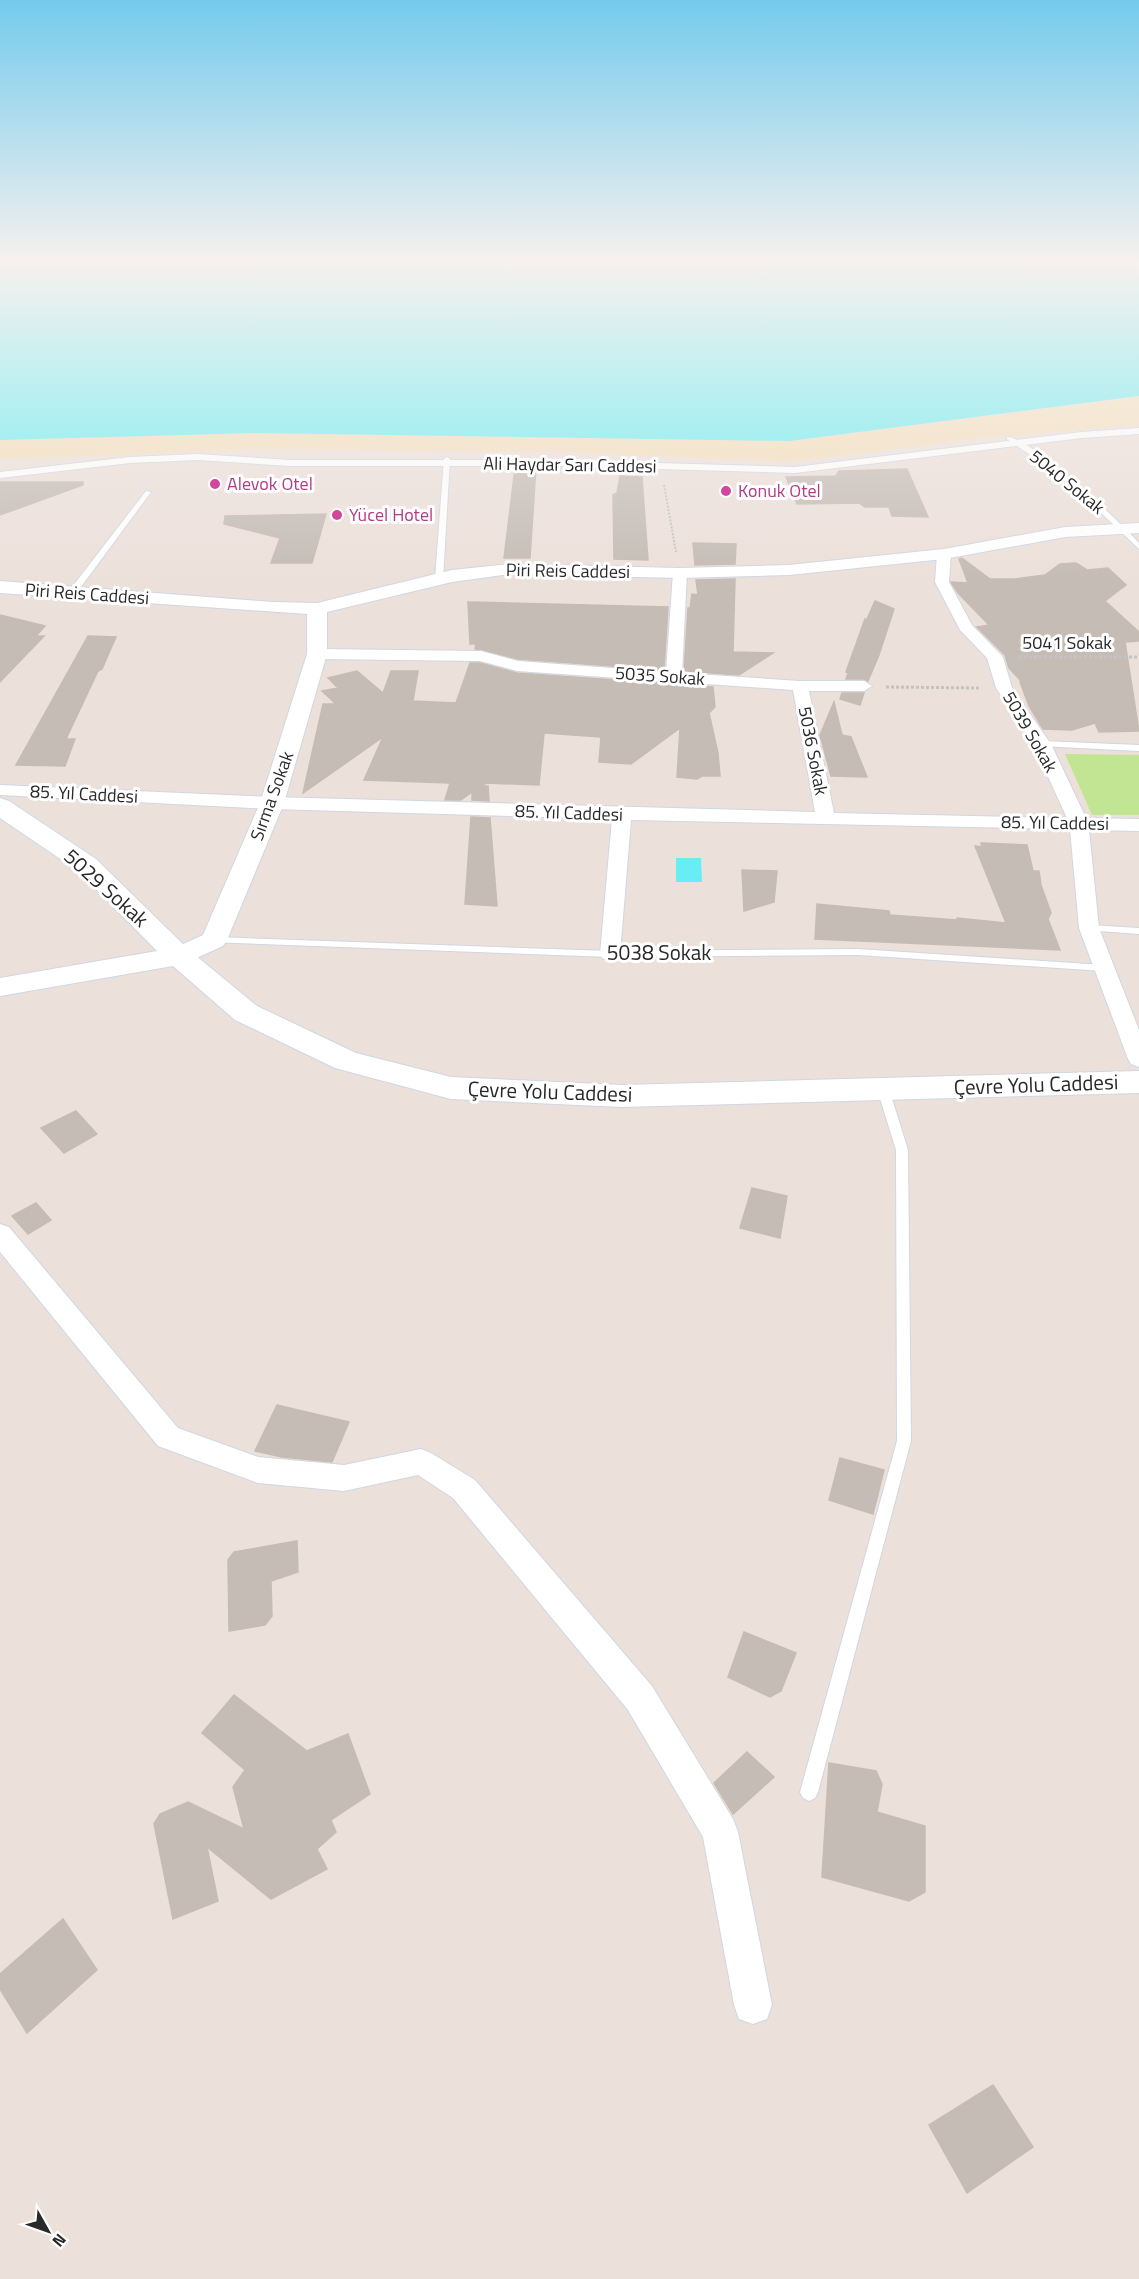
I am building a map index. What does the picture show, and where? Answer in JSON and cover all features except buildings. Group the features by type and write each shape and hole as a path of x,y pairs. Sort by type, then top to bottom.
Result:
{"main road":[{"name":"5029 Sokak","path":"0,806 87,865 179,956"},
{"path":"0,987 179,956"},
{"name":"Çevre Yolu Caddesi","path":"179,956 246,1013 346,1061 451,1089 622,1096 1139,1082"}],"street":[{"name":"Ali Haydar Sarı Caddesi","path":"446,464 795,470 1013,441 1139,431"},
{"path":"0,475 130,460 198,457 290,463 446,464"},
{"name":"Piri Reis Caddesi","path":"0,587 273,608 317,609 439,579 510,569 680,573 789,570 944,554 1065,532 1131,529"},
{"name":"5039 Sokak","path":"944,554 942,582 965,627 994,657 1004,688 1042,744 1079,824 1089,927 1139,1059"},
{"path":"674,677 680,573"},
{"name":"Sırma Sokak","path":"214,940 272,803 317,654 317,609"},
{"name":"5035 Sokak","path":"317,654 481,656 517,666 800,686 864,686"},
{"name":"5036 Sokak","path":"800,686 825,817"},
{"name":"85. Yıl Caddesi","path":"0,790 272,803 622,814 1139,825"},
{"path":"610,954 622,814"},
{"path":"179,956 214,940"},
{"path":"0,1234 168,1437 258,1470 344,1478 421,1462 464,1489 639,1698 720,1832 753,2005"}],"lane":[{"name":"5040 Sokak","path":"1013,441 1131,529 1139,548"},
{"path":"439,579 446,464"},
{"path":"72,593 148,492"},
{"path":"1042,744 1139,748"},
{"path":"1089,927 1139,931"},
{"name":"5038 Sokak","path":"214,940 610,954 858,952 1104,968"},
{"path":"809,1792 904,1441 902,1150 883,1089"}],"path":[{"path":"662,477 680,573"},
{"name":"5041 Sokak","path":"994,657 1139,657"},
{"path":"864,686 1004,688"}],"green space":[{"path":"1065,754 1139,755 1139,815 1092,815"}],"sand":[{"path":"1139,397 1139,425 980,438 787,462 574,452 265,449 0,459 0,440 254,433 789,441"}],"water":[{"path":"0,368 1139,368 1139,396 789,441 254,433 0,440"},
{"path":"676,858 701,858 702,882 676,882"}],"place":[{"name":"Alevok Otel","path":"215,484"},
{"name":"Konuk Otel","path":"726,491"},
{"name":"Yücel Hotel","path":"337,515"}]}
